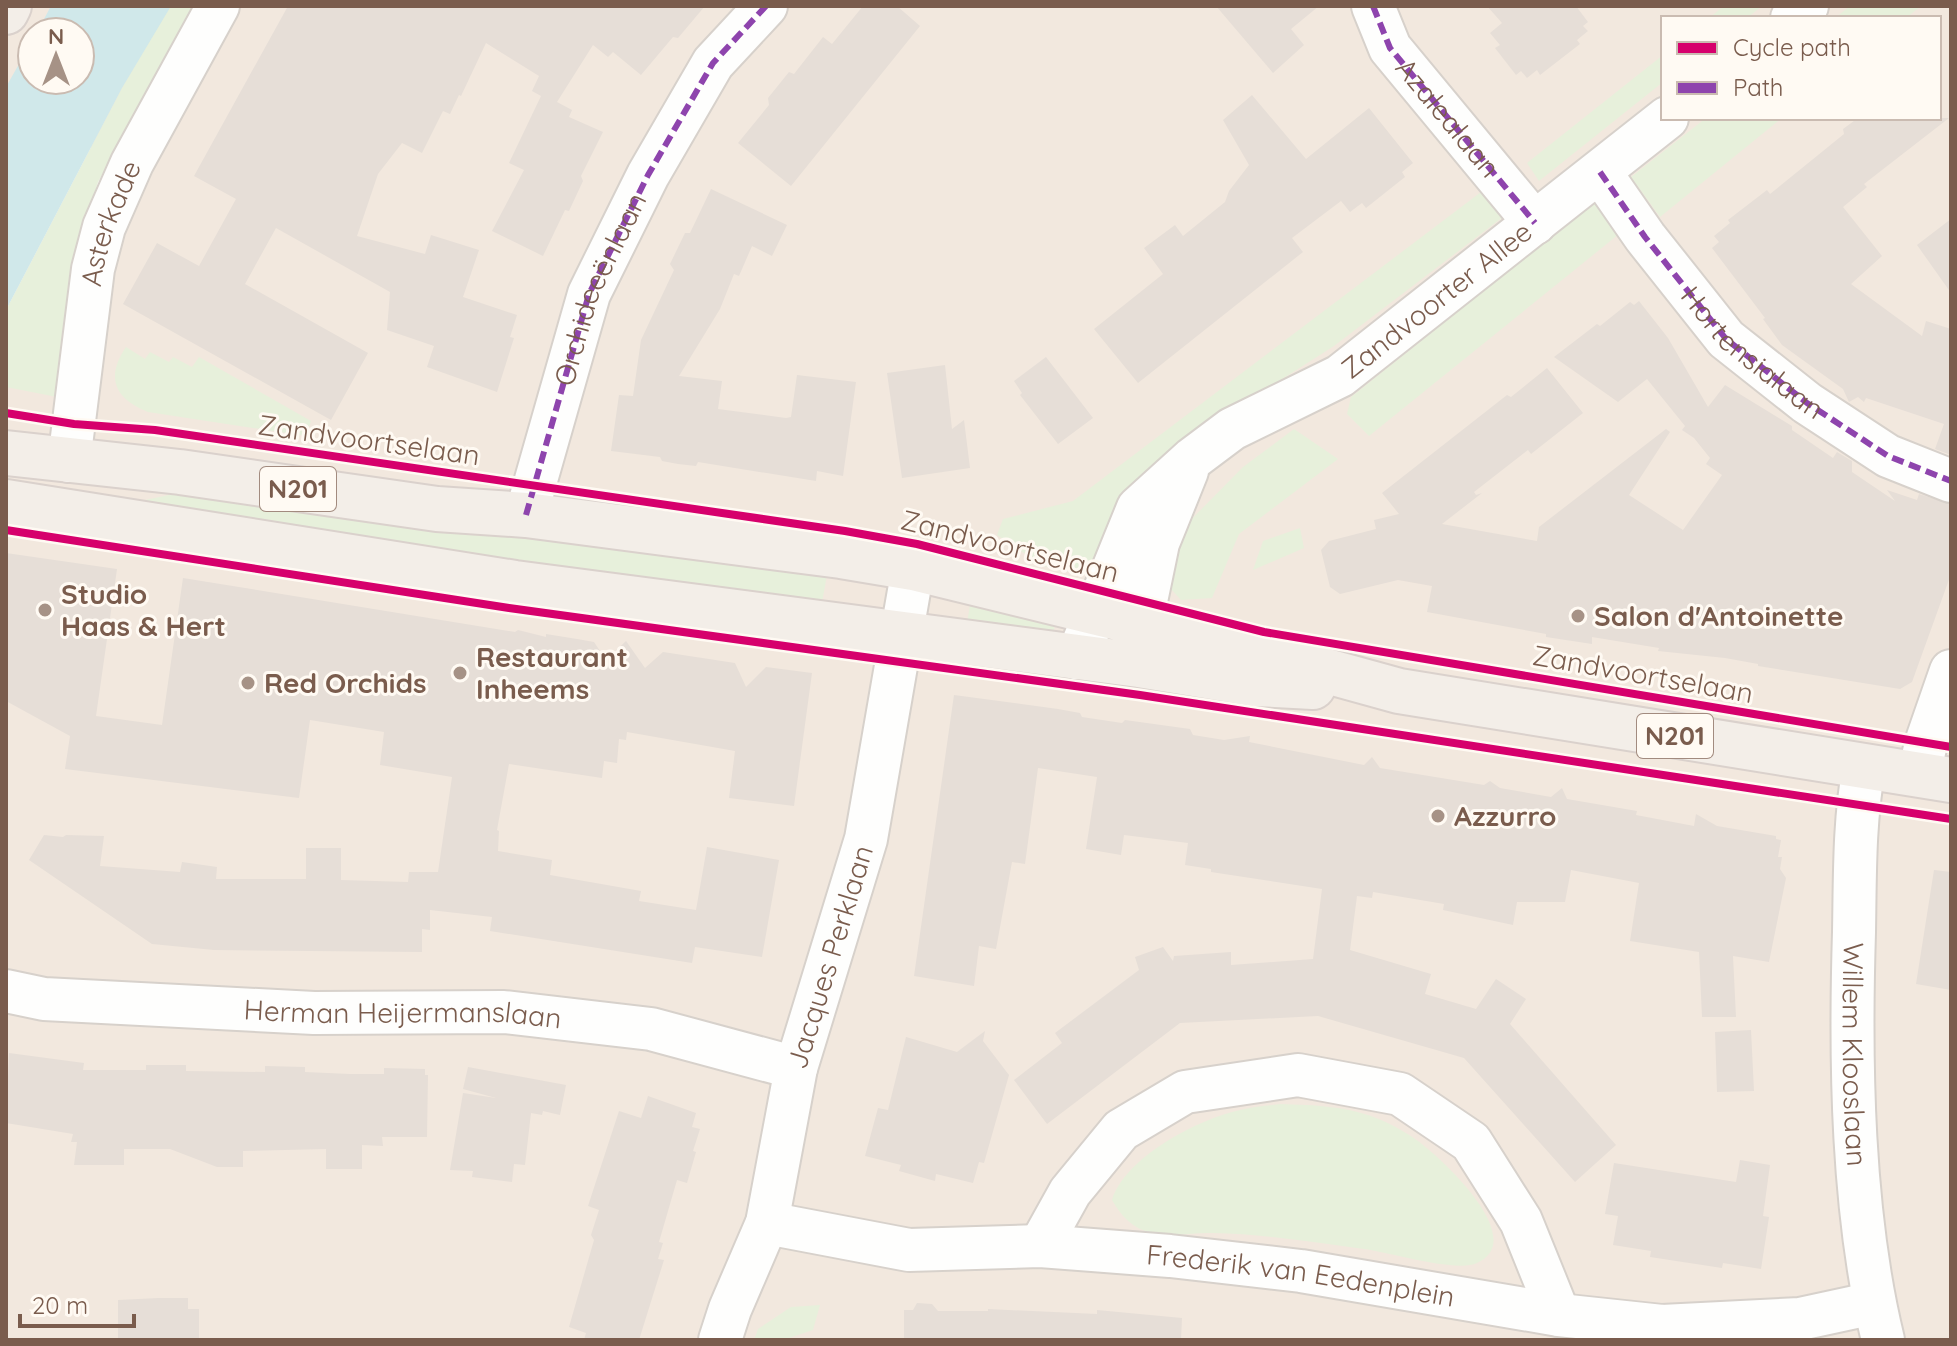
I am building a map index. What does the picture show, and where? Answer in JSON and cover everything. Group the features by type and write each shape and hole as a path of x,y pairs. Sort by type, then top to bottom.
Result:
{"main road":[{"path":"6,12 9,6"},
{"name":"Zandvoortselaan","path":"6,453 72,443 180,472 437,509 526,515 913,568 1095,613 1141,644"},
{"name":"Zandvoortselaan","path":"6,502 515,583 1077,658 1141,644 1399,691 1935,778"}],"street":[{"name":"Asterkade","path":"72,443 93,269 104,227 132,163 218,6"},
{"name":"Orchideeënlaan","path":"526,515 589,294 648,175 713,63 766,6"},
{"name":"Azalealaan","path":"1373,6 1390,48 1535,223"},
{"name":"Zandvoorter Allee","path":"1077,658 1138,508 1192,459 1232,429 1340,376 1665,120"},
{"name":"Hortensialaan","path":"1600,172 1645,237 1726,339 1807,403 1888,456 1951,481"},
{"path":"1141,644 1158,543 1192,459"},
{"name":"Jacques Perklaan","path":"720,1340 767,1223 796,1068 866,839 913,568"},
{"path":"1935,778 1926,743 1951,671"},
{"name":"Willem Klooslaan","path":"1864,767 1857,804 1852,1010 1857,1164 1878,1322"},
{"name":"Herman Heijermanslaan","path":"6,991 44,999 314,1013 504,1012 651,1029 796,1068"},
{"path":"1040,1246 1070,1192 1121,1130 1185,1092 1298,1075 1400,1094 1471,1142 1521,1221 1559,1315"},
{"name":"Frederik van Eedenplein","path":"767,1223 909,1250 1040,1246 1170,1256 1301,1271 1559,1315 1662,1326 1800,1319 1878,1322"}],"shaded area":[{"path":"6,6 1951,6 1951,1340 6,1340 6,351 114,161 6,96"}],"green space":[{"path":"169,6 196,6 98,182 82,232 57,397 6,387 6,310 122,88"},
{"path":"1724,6 1762,6 1750,16 1712,16"},
{"path":"1850,6 1921,6 1908,16 1838,16"},
{"path":"1661,57 1661,84 1539,181 1527,163"},
{"path":"1703,120 1780,120 1660,217 1631,177"},
{"path":"1485,189 1503,217 1334,346 1202,430 1094,577 1043,566 997,535 1003,519 1073,501"},
{"path":"1594,203 1619,234 1369,436 1347,414 1351,397"},
{"path":"126,347 145,359 150,352 169,362 173,357 192,367 199,357 311,421 306,436 148,412 137,407 121,394 115,378 116,368"},
{"path":"1294,429 1338,459 1239,534 1212,598 1181,600 1162,579 1175,536 1243,467"},
{"path":"198,489 828,569 820,614 144,510 145,500"},
{"path":"1300,528 1304,548 1253,570 1263,541"},
{"path":"970,605 1055,623 1053,636 967,623"},
{"path":"1280,1104 1344,1109 1369,1115 1414,1138 1444,1164 1476,1199 1488,1218 1493,1236 1491,1252 1477,1263 1454,1265 1270,1237 1213,1233 1159,1234 1133,1225 1112,1200 1131,1170 1182,1132 1236,1111"},
{"path":"820,1305 813,1330 783,1340 754,1340 758,1329 791,1307"}],"water":[{"path":"51,6 171,6 122,88 6,310 6,87 16,69 16,96 96,96 96,16 46,16"}],"building":[{"path":"288,6 705,6 641,75 613,52 608,57 593,45 557,102 572,110 569,117 603,132 581,176 583,181 569,211 565,210 543,256 492,231 524,170 509,163 541,96 532,91 539,76 486,43 461,96 450,114 443,111 422,153 402,143 378,174 357,236 425,254 431,235 479,250 463,297 517,315 510,337 514,338 497,392 427,367 434,346 387,330 390,292 276,228 245,284 368,353 331,420 123,304 157,243 199,266 236,199 194,176"},
{"path":"863,6 897,6 920,26 791,186 738,143 769,105 768,98 789,72 794,74 823,37 832,44"},
{"path":"1216,6 1319,6 1291,29 1304,45 1273,73"},
{"path":"1487,6 1576,6 1588,22 1583,26 1588,31 1577,40 1580,44 1540,75 1537,70 1527,78 1521,71 1516,75 1495,48 1500,45 1490,33 1502,23"},
{"path":"1252,95 1306,159 1369,108 1413,163 1402,172 1405,177 1366,208 1362,203 1350,212 1341,201 1292,238 1303,252 1138,383 1094,329 1163,274 1144,248 1175,225 1183,236 1225,202 1229,191 1249,165 1223,120"},
{"path":"1949,118 1864,184 1867,187 1843,207 1882,256 1851,284 1922,336 1926,321 1951,329 1951,455 1935,449 1944,424 1866,398 1864,402 1858,397 1849,402 1843,389 1782,345 1712,248 1719,242 1714,236 1730,223 1728,220 1767,190 1770,194 1844,134 1843,129 1855,120"},
{"path":"711,189 787,225 772,256 752,246 739,276 734,274 720,309 679,376 722,381 718,409 786,418 791,417 797,375 856,382 843,476 817,471 816,481 698,462 696,466 678,464 662,461 660,457 611,451 619,395 633,396 641,340 674,270 670,264 685,233 690,233"},
{"path":"1951,219 1951,293 1917,245"},
{"path":"1639,301 1668,338 1708,407 1725,385 1792,426 1792,430 1833,458 1837,452 1852,461 1852,472 1895,501 1887,490 1917,500 1919,494 1951,504 1951,574 1912,682 1900,689 1725,658 1658,651 1659,648 1592,637 1592,644 1546,637 1546,634 1427,612 1432,586 1398,580 1340,594 1330,587 1321,550 1329,541 1376,529 1374,520 1399,514 1382,493 1507,395 1511,397 1547,368 1583,413 1531,454 1528,450 1474,492 1476,495 1482,493 1442,524 1537,541 1539,527 1666,429 1670,432 1629,495 1683,530 1722,475 1706,464 1710,458 1694,438 1682,430 1685,426 1647,379 1618,402 1554,357 1630,302 1634,305"},
{"path":"1046,357 1093,418 1058,444 1020,395 1022,393 1014,381"},
{"path":"945,365 952,429 964,420 970,468 902,478 887,373"},
{"path":"6,553 117,569 96,716 162,725 183,578 515,632 518,630 546,637 546,634 594,642 606,660 626,641 645,668 663,652 735,663 746,687 766,667 812,673 794,806 729,798 735,751 627,732 626,740 619,739 617,763 604,761 602,778 509,764 497,830 498,851 552,860 550,875 641,891 639,901 696,910 707,847 779,860 762,957 695,947 692,963 490,931 492,917 430,910 430,930 422,929 422,952 214,950 152,944 29,860 44,835 104,836 100,866 180,872 182,862 217,867 216,879 306,879 306,848 341,848 341,880 408,882 409,872 438,872 452,777 380,765 384,732 310,720 299,798 65,769 70,736 6,701"},
{"path":"954,695 1058,709 1080,713 1082,717 1122,723 1125,720 1190,729 1193,735 1224,740 1250,736 1249,742 1364,765 1372,757 1380,768 1484,785 1490,781 1500,788 1551,797 1562,788 1567,799 1637,811 1636,815 1694,826 1696,814 1717,826 1776,836 1781,840 1778,857 1782,857 1780,869 1786,878 1769,962 1733,956 1736,1017 1702,1017 1699,952 1630,941 1639,883 1571,870 1565,902 1517,902 1513,925 1443,910 1444,904 1373,892 1372,898 1357,896 1350,950 1431,974 1425,994 1476,1009 1496,979 1526,999 1510,1024 1616,1145 1575,1182 1464,1058 1318,1016 1180,1023 1047,1124 1014,1080 1062,1043 1055,1033 1139,970 1135,957 1163,947 1173,961 1174,956 1231,952 1231,965 1313,959 1322,889 1211,872 1211,869 1185,865 1188,843 1124,835 1121,855 1086,849 1097,777 1038,768 1025,864 1012,862 996,949 979,946 974,986 914,976"},
{"path":"1934,870 1951,872 1951,990 1916,984"},
{"path":"1751,1030 1754,1091 1717,1092 1715,1032"},
{"path":"985,1031 983,1041 1009,1075 984,1163 979,1162 973,1183 936,1174 935,1181 899,1171 901,1165 865,1156 878,1108 888,1110 906,1037 957,1052"},
{"path":"9,1053 84,1063 83,1070 146,1070 146,1065 186,1065 186,1071 265,1072 265,1066 305,1067 305,1072 384,1074 384,1068 425,1069 425,1075 428,1075 427,1137 382,1137 383,1146 362,1145 362,1169 326,1169 326,1149 243,1151 243,1167 217,1167 170,1149 124,1149 124,1165 74,1165 77,1142 71,1142 73,1134 6,1123"},
{"path":"468,1067 566,1085 560,1115 543,1111 542,1115 531,1113 525,1165 514,1164 512,1182 472,1177 473,1171 450,1170 463,1093 496,1098 463,1089"},
{"path":"648,1096 696,1113 692,1127 700,1129 693,1151 696,1152 687,1183 677,1180 659,1242 663,1243 658,1259 664,1260 639,1340 584,1340 586,1333 569,1327 594,1240 591,1235 599,1210 588,1206 619,1111 641,1118"},
{"path":"1740,1160 1770,1165 1763,1216 1769,1217 1761,1269 1723,1263 1722,1268 1650,1257 1651,1251 1613,1245 1618,1216 1605,1214 1614,1163 1736,1182"},
{"path":"188,1298 188,1309 199,1309 199,1340 118,1340 118,1300"},
{"path":"917,1303 932,1304 938,1311 988,1309 1097,1314 1097,1310 1182,1318 1181,1340 904,1340 904,1310 913,1310"}],"marked path":[{"path":"526,515 589,294 648,175 713,63 766,6"},
{"path":"1373,6 1390,48 1535,223"},
{"path":"1600,172 1645,237 1726,339 1807,403 1888,456 1951,481"}],"cycle path":[{"path":"6,413 74,424 155,430 845,531 917,544 1264,632 1951,747"},
{"path":"6,530 509,608 1140,695 1951,819"}],"place":[{"name":"Studio Haas & Hert","path":"45,610"},
{"name":"Salon d'Antoinette","path":"1578,616"},
{"name":"Restaurant Inheems","path":"460,673"},
{"name":"Red Orchids","path":"248,683"},
{"name":"Azzurro","path":"1438,816"}]}
